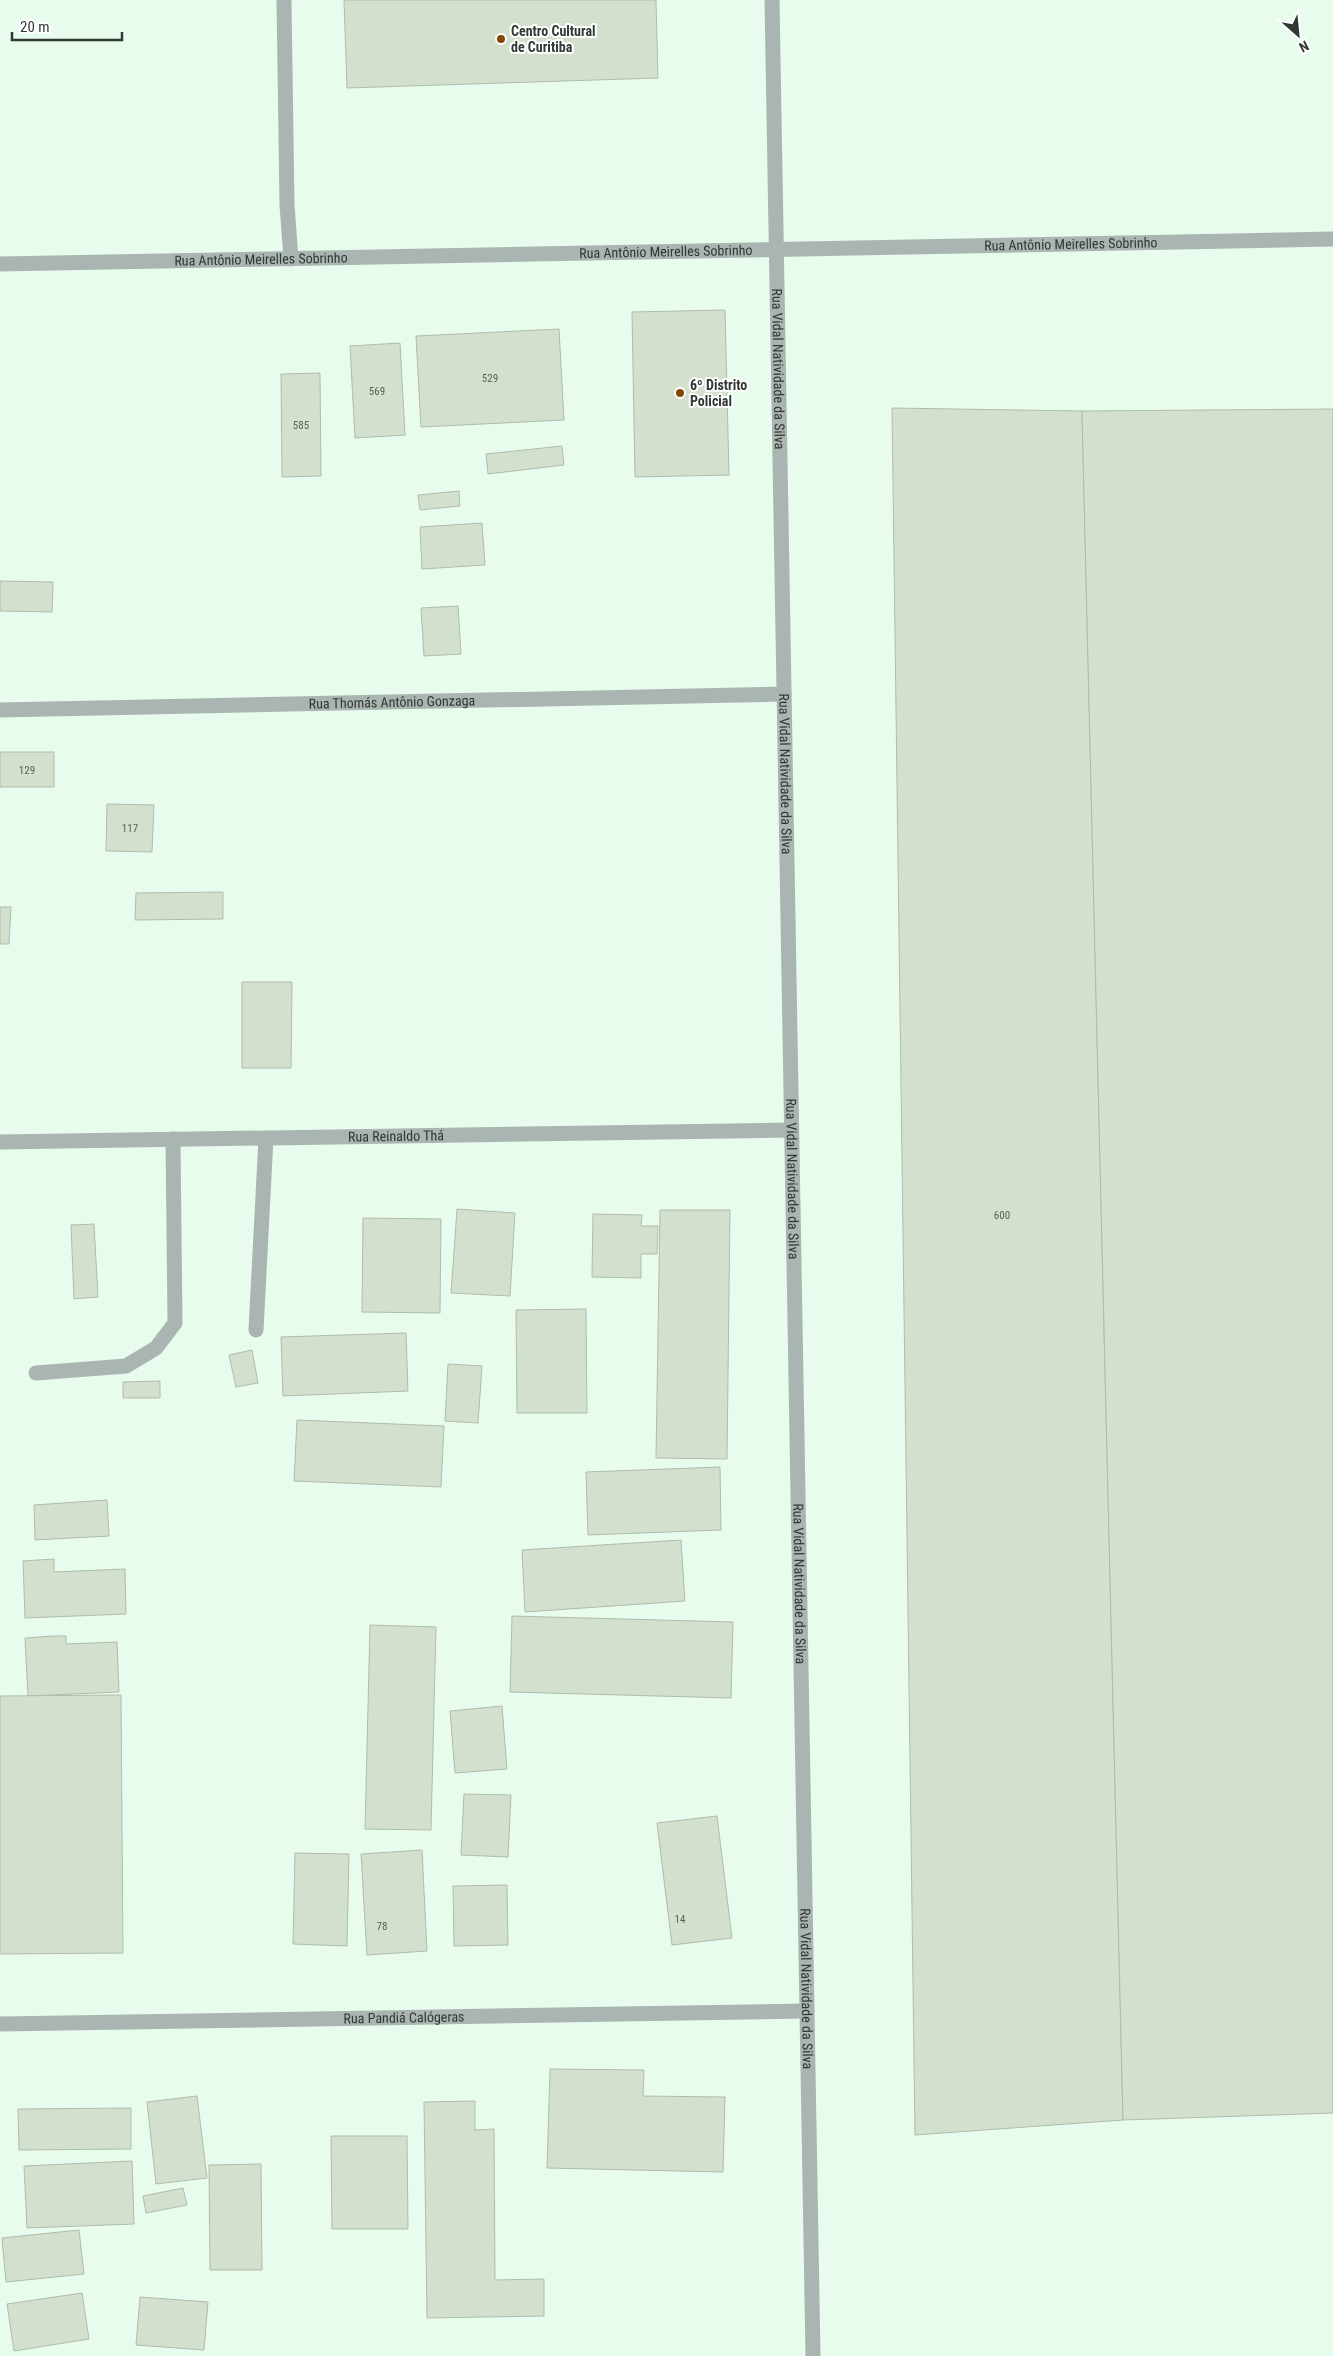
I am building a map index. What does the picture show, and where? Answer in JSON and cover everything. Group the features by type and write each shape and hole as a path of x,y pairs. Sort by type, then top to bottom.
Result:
{"street":[{"path":"284,0 287,205 291,259"},
{"name":"Rua Vidal Natividade da Silva","path":"772,0 813,2356"},
{"name":"Rua Antônio Meirelles Sobrinho","path":"0,264 1333,239"},
{"name":"Rua Thomás Antônio Gonzaga","path":"0,710 784,694"},
{"name":"Rua Reinaldo Thá","path":"0,1142 791,1130"},
{"path":"256,1330 266,1138"},
{"path":"36,1373 126,1366 156,1348 175,1323 173,1139"},
{"name":"Rua Pandiá Calógeras","path":"0,2024 807,2011"}],"building":[{"name":"Centro Cultural de Curitiba","path":"344,0 656,0 658,78 347,88"},
{"name":"6º Distrito Policial","path":"725,310 729,475 635,477 632,312"},
{"path":"559,329 564,420 421,427 416,336"},
{"path":"400,343 405,435 355,438 350,346"},
{"path":"320,373 321,476 282,477 281,374"},
{"path":"892,408 1082,411 1123,2120 915,2135"},
{"path":"1333,409 1333,2113 1123,2120 1082,411"},
{"path":"562,446 564,465 488,474 486,454"},
{"path":"459,491 460,506 420,510 418,495"},
{"path":"482,523 485,565 422,569 420,527"},
{"path":"0,581 53,582 52,612 0,611"},
{"path":"458,606 461,654 424,656 421,608"},
{"path":"0,752 54,752 54,787 0,787"},
{"path":"107,804 154,805 152,852 106,851"},
{"path":"223,892 223,919 135,920 136,893"},
{"path":"0,907 11,907 9,944 0,944"},
{"path":"242,982 292,982 291,1068 242,1068"},
{"path":"457,1209 515,1213 510,1296 451,1293"},
{"path":"660,1210 730,1210 727,1459 656,1458"},
{"path":"593,1214 642,1215 641,1226 658,1226 657,1254 641,1254 641,1278 592,1277"},
{"path":"363,1218 441,1219 440,1313 362,1312"},
{"path":"94,1224 98,1297 74,1299 71,1225"},
{"path":"586,1309 587,1413 517,1413 516,1310"},
{"path":"406,1333 408,1391 283,1396 281,1337"},
{"path":"252,1350 258,1383 236,1387 229,1355"},
{"path":"448,1364 482,1366 478,1423 445,1421"},
{"path":"160,1381 160,1398 123,1398 123,1382"},
{"path":"297,1420 444,1426 441,1487 294,1481"},
{"path":"720,1467 721,1530 588,1535 586,1472"},
{"path":"107,1500 109,1536 35,1540 34,1505"},
{"path":"681,1540 685,1601 525,1612 522,1550"},
{"path":"54,1559 54,1572 125,1569 126,1614 25,1618 23,1561"},
{"path":"512,1616 733,1622 731,1698 510,1692"},
{"path":"370,1625 436,1627 431,1830 365,1829"},
{"path":"66,1636 66,1644 117,1642 119,1692 28,1696 25,1638"},
{"path":"121,1695 123,1953 0,1954 0,1696"},
{"path":"502,1706 507,1769 455,1773 450,1711"},
{"path":"464,1794 511,1795 508,1857 461,1855"},
{"path":"717,1816 732,1938 672,1945 657,1823"},
{"path":"422,1850 427,1951 367,1955 361,1854"},
{"path":"295,1853 349,1854 347,1946 293,1944"},
{"path":"507,1885 508,1945 454,1946 453,1886"},
{"path":"550,2069 644,2070 643,2096 725,2097 723,2172 547,2168"},
{"path":"197,2096 207,2178 156,2184 147,2102"},
{"path":"475,2101 475,2130 494,2129 495,2280 544,2279 544,2316 427,2318 424,2102"},
{"path":"131,2108 131,2149 19,2150 18,2109"},
{"path":"331,2136 407,2136 408,2229 332,2229"},
{"path":"132,2161 134,2224 27,2228 24,2166"},
{"path":"261,2164 262,2270 210,2270 209,2165"},
{"path":"183,2188 187,2205 146,2213 143,2196"},
{"path":"79,2230 84,2274 6,2282 2,2238"},
{"path":"82,2293 89,2339 14,2351 7,2304"},
{"path":"140,2297 208,2302 204,2350 136,2345"}],"place":[{"name":"Centro Cultural de Curitiba","path":"501,39"},
{"name":"6º Distrito Policial","path":"680,393"}]}
